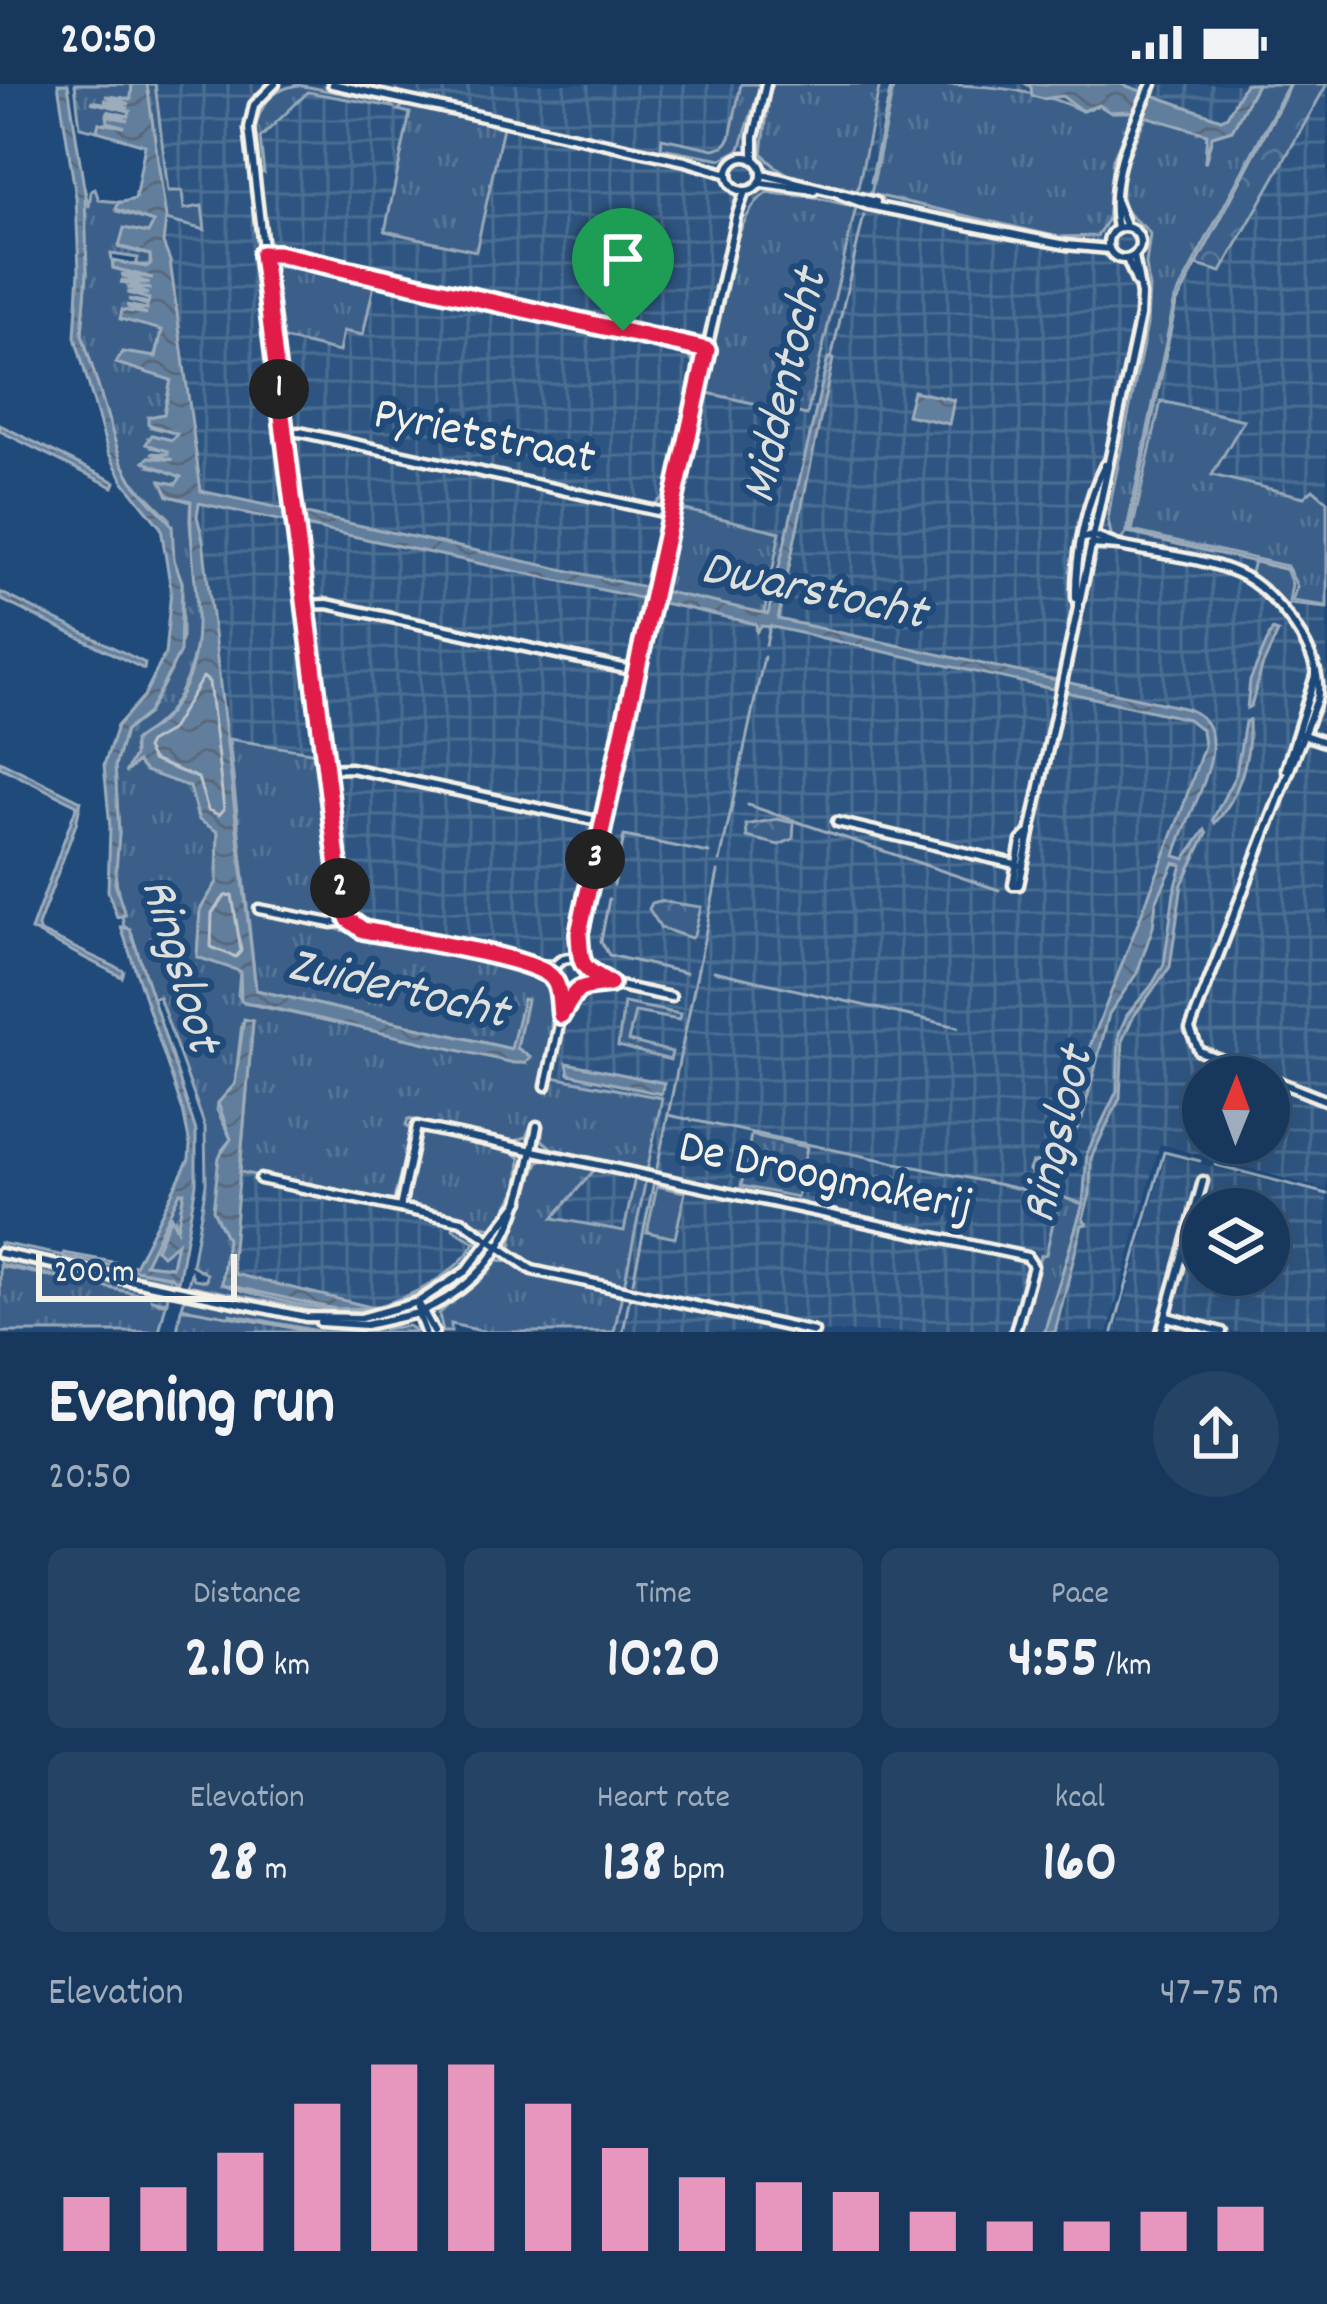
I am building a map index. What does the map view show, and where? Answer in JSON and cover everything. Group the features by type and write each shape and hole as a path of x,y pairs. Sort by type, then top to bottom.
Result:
{"street":[{"path":"275,84 258,99 249,123 343,907 349,920 363,930 554,971 573,959 707,350 741,190 729,171"},
{"path":"332,84 729,171 750,159"},
{"path":"761,179 750,159 766,84"},
{"path":"1108,245 1116,257 1130,258 1140,249 1140,239 1121,228 1114,199 1119,165 1151,86"},
{"path":"741,190 761,179 860,196 1078,246 1108,245"},
{"path":"1108,245 1121,228"},
{"path":"262,254 707,350"},
{"path":"837,822 1019,865 1089,540 1094,492 1107,462 1140,316 1140,289 1130,258"},
{"name":"Pyrietstraat","path":"285,432 671,514"},
{"path":"1089,540 1225,569 1246,578 1308,644 1316,668 1300,734 1190,1029 1199,1051 1212,1056"},
{"path":"306,605 327,604 636,671"},
{"path":"1300,734 1327,743"},
{"path":"326,769 351,768 603,822"},
{"path":"259,909 332,923 349,920"},
{"path":"573,959 586,979"},
{"path":"546,1086 565,992 554,971"},
{"path":"565,992 586,979 671,997"},
{"path":"1290,1086 1327,1100"},
{"path":"400,1208 417,1126 532,1150"},
{"path":"0,1253 305,1317 355,1326 388,1323 421,1312 472,1278 520,1201 537,1126"},
{"name":"De Droogmakerij","path":"532,1150 1027,1257 1033,1266 1015,1332"},
{"path":"260,1179 462,1221 532,1270 814,1332"},
{"path":"1201,1188 1203,1181"},
{"path":"305,1317 361,1318 418,1302 458,1278 495,1244"},
{"path":"1161,1332 1182,1258"},
{"path":"418,1302 425,1332"},
{"path":"421,1312 434,1332"},
{"path":"1165,1317 1222,1332"}],"shaded area":[{"path":"147,84 1327,84 1327,1190 1233,1164 1290,1164 1290,1056 1182,1056 1182,1150 1160,1144 1108,1332 492,1332 235,1275 232,1259 252,1001 181,394 170,261 163,242 166,218"},
{"path":"1166,1155 1182,1159 1182,1164 1201,1164 1327,1196 1327,1332 1116,1332"}],"green space":[{"path":"75,84 132,84 131,99 108,96 131,102 130,108 92,101 130,111 129,116 106,113 129,119 114,123 125,128 99,123 97,131 80,127"},
{"path":"147,84 155,84 168,191 182,191 184,209 202,206 205,230 166,220"},
{"path":"741,84 761,84 740,149 722,159 661,148 662,138 714,149 724,146 730,138"},
{"path":"771,84 880,84 857,192 793,176 762,153"},
{"path":"894,84 992,87 1040,95 1082,111 1099,105 1110,112 1133,112 1113,159 1107,220 1097,236 1059,237 871,194"},
{"path":"1257,84 1289,84 1175,299 1126,534 1120,541 1112,539 1108,520 1147,325 1149,287 1150,234 1123,202 1126,164 1146,116 1207,134 1205,163 1212,136 1232,130"},
{"path":"1289,84 1327,84 1221,272 1193,264"},
{"path":"298,85 389,102 393,107 308,92 260,138 261,172 255,145 258,118 272,97"},
{"path":"404,105 503,127 476,251 385,231 410,113 398,110"},
{"path":"84,187 89,207 95,189 99,200 121,202 117,211 154,222 153,230 121,248 150,255 150,265 136,265 138,258 111,254 113,268 154,278 122,276 150,283 121,280 152,289 127,288 148,294 127,293 149,299 149,303 129,300 148,305 147,309 127,307 146,315 120,318 162,330 154,358 171,380 164,414 151,427 179,434 173,440 148,438 151,447 174,457 173,461 150,457 149,466 179,473 181,482 169,496 191,502 199,612 196,645 180,693 168,713 133,747 135,756 127,771 137,762 190,787 197,816 218,832 217,882 200,910 197,957 240,971 238,995 244,1003 525,1063 517,1048 524,999 512,1049 256,990 229,739 317,753 337,907 321,919 258,905 256,911 510,968 544,982 552,994 551,1031 541,1084 551,1086 553,1077 662,1098 647,1171 554,1150 542,1140 542,1125 532,1123 526,1137 515,1141 408,1119 411,1131 393,1203 240,1172 253,1022 242,1023 235,1084 217,1110 231,1139 222,1150 217,1219 227,1239 222,1284 303,1305 366,1308 401,1298 451,1270 475,1243 453,1229 454,1223 473,1234 478,1242 477,1253 451,1275 406,1298 358,1313 381,1312 355,1314 320,1312 188,1285 191,1273 194,1279 206,1281 207,1274 192,1265 206,1184 205,1127 159,997 152,998 130,929 124,927 115,873 119,834 115,766 125,731 148,713 171,671 182,637 182,582 169,518 132,481 121,461 82,334 87,273"},
{"path":"767,193 856,207 807,415 703,392 732,254 753,206"},
{"path":"289,262 375,280 363,335 343,331 339,352 280,338 274,273 276,267"},
{"path":"687,349 696,352 700,364 686,439 669,496 663,505 652,506 668,494 695,369"},
{"path":"1161,401 1244,420 1212,475 1304,497 1313,489 1327,501 1327,606 1292,601 1297,586 1287,566 1132,531"},
{"path":"677,508 780,532 764,614 660,593"},
{"path":"1254,561 1286,569 1292,584 1287,614 1250,576"},
{"path":"777,819 794,823 793,839 779,845 747,837 746,825"},
{"path":"659,901 701,907 691,938 661,928 649,909"},
{"path":"624,1003 680,1014 679,1020 635,1012 628,1041 672,1052 670,1060 618,1046"},
{"path":"424,1132 509,1149 520,1158 518,1187 496,1228 405,1201 418,1136"},
{"path":"751,1135 807,1147 797,1197 741,1186"},
{"path":"553,1158 596,1168 553,1218 624,1231 635,1177 646,1179 624,1286 530,1265 511,1248 537,1166 540,1160"},
{"path":"657,1186 685,1192 675,1238 647,1232"},
{"path":"179,1192 184,1192 177,1230 175,1219 156,1249 168,1250 177,1242 172,1267 144,1264"},
{"path":"1059,1196 1083,1204 1045,1332 1020,1332 1040,1256 1046,1254"},
{"path":"0,1243 170,1277 169,1281 20,1252 0,1247"},
{"path":"0,1260 168,1295 167,1302 150,1299 166,1304 159,1332 0,1332 0,1266 143,1295 0,1264"},
{"path":"496,1260 508,1261 529,1274 622,1294 614,1332 486,1332 451,1324 451,1332 443,1332 439,1314"},
{"path":"191,1288 316,1313 258,1306"},
{"path":"189,1297 331,1326 394,1323 382,1329 408,1326 418,1332 323,1332 229,1314 310,1332 177,1332 181,1309 190,1309 182,1307"}],"water":[{"path":"58,84 68,84 85,194 87,273 82,334 121,461 132,481 172,525 174,560 182,582 180,652 148,713 125,731 115,766 119,834 115,883 125,915 117,917 108,891 110,827 104,765 117,726 144,696 165,654 171,590 161,528 124,482 108,452 75,337 76,197"},
{"name":"Ringsloot","path":"132,84 147,84 166,218 163,243 170,261 201,491 768,614 828,358 833,359 778,619 1184,708 1202,718 1211,733 1212,752 1175,856 1185,859 1205,830 1207,833 1182,884 1170,967 1133,1017 1123,1039 1120,1098 1091,1158 1090,1194 1083,1219 1087,1224 1082,1225 1055,1332 1045,1332 1083,1204 1087,1153 1117,1091 1119,1033 1164,964 1182,865 1174,863 1156,902 1137,973 1109,1014 1082,1119 1051,1177 1034,1177 1029,1170 1032,1163 1045,1162 1180,815 1204,746 1202,730 1188,719 773,627 761,626 757,631 756,624 199,503 256,990 511,1049 523,999 527,1000 517,1048 531,1057 525,1063 514,1063 241,1001 240,971 197,957 200,910 217,882 218,832 199,820 190,787 145,771 137,762 125,773 134,756 134,741 164,719 181,693 192,667 197,613 191,501 168,496 161,481 176,484 181,477 144,462 149,457 173,460 151,453 168,451 146,444 152,435 172,440 177,434 148,424 148,417 164,414 171,380 116,363 122,352 156,357 162,330 120,319 122,310 147,314 126,305 147,309 128,299 148,303 149,299 127,292 148,294 127,286 151,289 120,282 150,283 121,274 153,278 113,268 113,261 151,264 150,255 119,246 124,228 148,233 154,222 116,209 118,203 135,199 145,145 97,131 99,123 125,127 108,122 107,116 128,120 107,111 128,116 130,111 91,102 129,108 104,100 130,104 105,96 131,99"},
{"path":"1026,84 1121,84 1221,119 1245,84 1257,84 1232,130 1212,136 1205,163 1207,134 1128,111 1110,112 1099,105 1082,111 1062,96 1032,96"},
{"path":"913,391 954,400 949,424 907,415"},
{"path":"0,425 115,482 113,487 0,431"},
{"path":"0,592 145,663 144,669 0,599"},
{"path":"1272,630 1278,632 1247,708 1250,681"},
{"path":"1249,720 1242,775 1215,823 1236,774"},
{"path":"0,761 81,801 39,931 124,971 122,977 31,930 77,805 0,767"},
{"path":"121,927 130,929 196,1131 196,1184 178,1282 169,1276 64,1257 64,1253 135,1266 189,1159 183,1111","holes":["184,1192 177,1229 171,1217 156,1249 162,1255 177,1243 172,1267 145,1264"]},
{"path":"244,1019 253,1021 232,1259 235,1274 375,1308 335,1309 222,1284 227,1239 213,1210 219,1157 231,1139 218,1103 235,1084"},
{"path":"567,1063 664,1083 661,1094 569,1074"}],"waterway":[{"path":"1289,570 1129,533 1176,304 1291,84"},
{"name":"Middentocht","path":"871,182 891,87"},
{"name":"Middentocht","path":"831,359 864,215"},
{"path":"1290,604 1327,608"},
{"name":"Middentocht","path":"766,645 770,626"},
{"name":"Middentocht","path":"720,861 764,657"},
{"path":"748,805 999,890"},
{"path":"614,885 624,836 709,853"},
{"name":"Middentocht","path":"657,1168 718,872"},
{"path":"609,899 601,941 609,955 686,973"},
{"path":"714,971 958,1027"},
{"name":"Ringsloot","path":"668,1115 1058,1197"},
{"path":"1113,1332 1164,1152 1182,1156"},
{"path":"1216,1165 1327,1194"},
{"name":"Middentocht","path":"633,1282 653,1186"},
{"name":"Middentocht","path":"623,1332 629,1301"},
{"path":"188,1309 317,1332"}],"route":[{"path":"262,254 623,331 707,350 579,933 578,960 587,974 610,984 586,983 569,993 561,1015 561,991 552,975 526,965 363,930 345,914 262,254"}],"water label":[{"name":"Dwarstocht","path":"813,594"},
{"name":"Zuidertocht","path":"397,992"}]}
